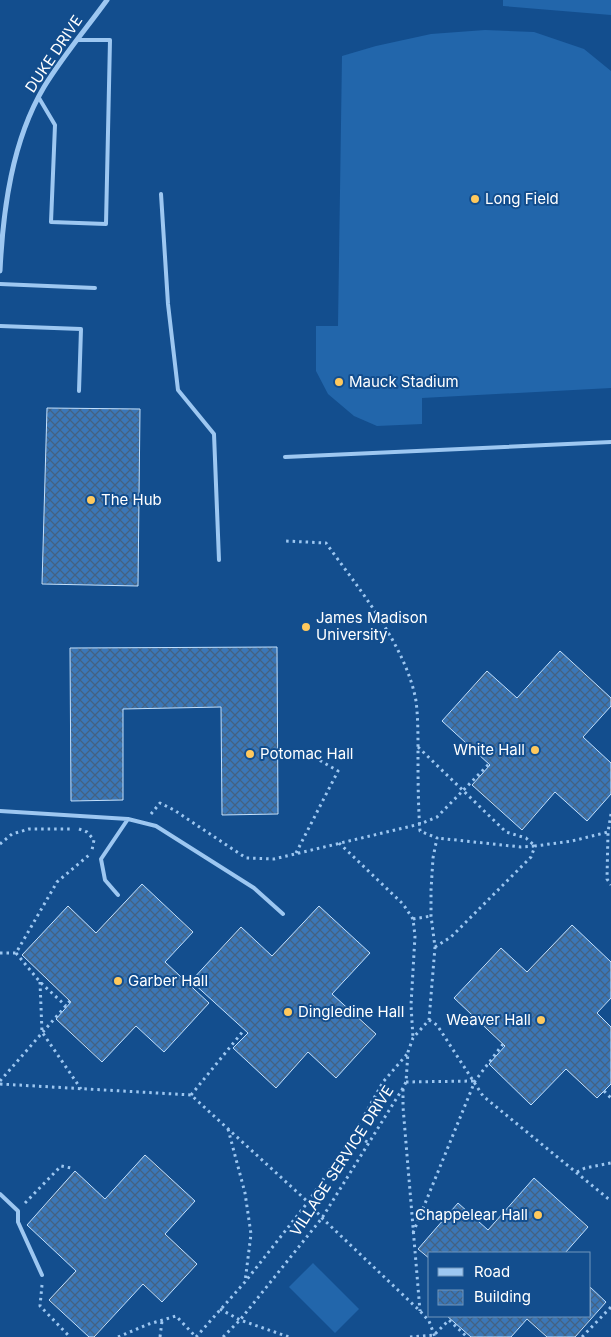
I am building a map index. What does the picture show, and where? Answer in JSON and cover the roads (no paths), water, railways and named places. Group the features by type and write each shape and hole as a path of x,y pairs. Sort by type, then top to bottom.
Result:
{"street":[{"name":"DUKE DRIVE","path":"0,270 5,216 12,176 26,124 51,77 106,0"}],"lane":[{"path":"39,98 55,125 51,222 106,224 110,40 78,40"},
{"path":"161,194 168,304 178,390 214,434 219,560"},
{"path":"0,284 95,288"},
{"path":"0,326 81,329 80,390"},
{"path":"285,457 611,442"},
{"path":"0,811 128,819 144,822 167,832 254,888 283,914"},
{"path":"118,895 105,880 101,860 128,819"},
{"path":"0,1194 18,1210 18,1222 42,1275"}],"place":[{"name":"Long Field","path":"475,199"},
{"name":"Mauck Stadium","path":"339,382"},
{"name":"The Hub","path":"91,500"},
{"name":"James Madison University","path":"306,627"},
{"name":"White Hall","path":"535,750"},
{"name":"Potomac Hall","path":"250,754"},
{"name":"Garber Hall","path":"118,981"},
{"name":"Dingledine Hall","path":"288,1012"},
{"name":"Weaver Hall","path":"541,1020"},
{"name":"Chappelear Hall","path":"538,1215"}]}
